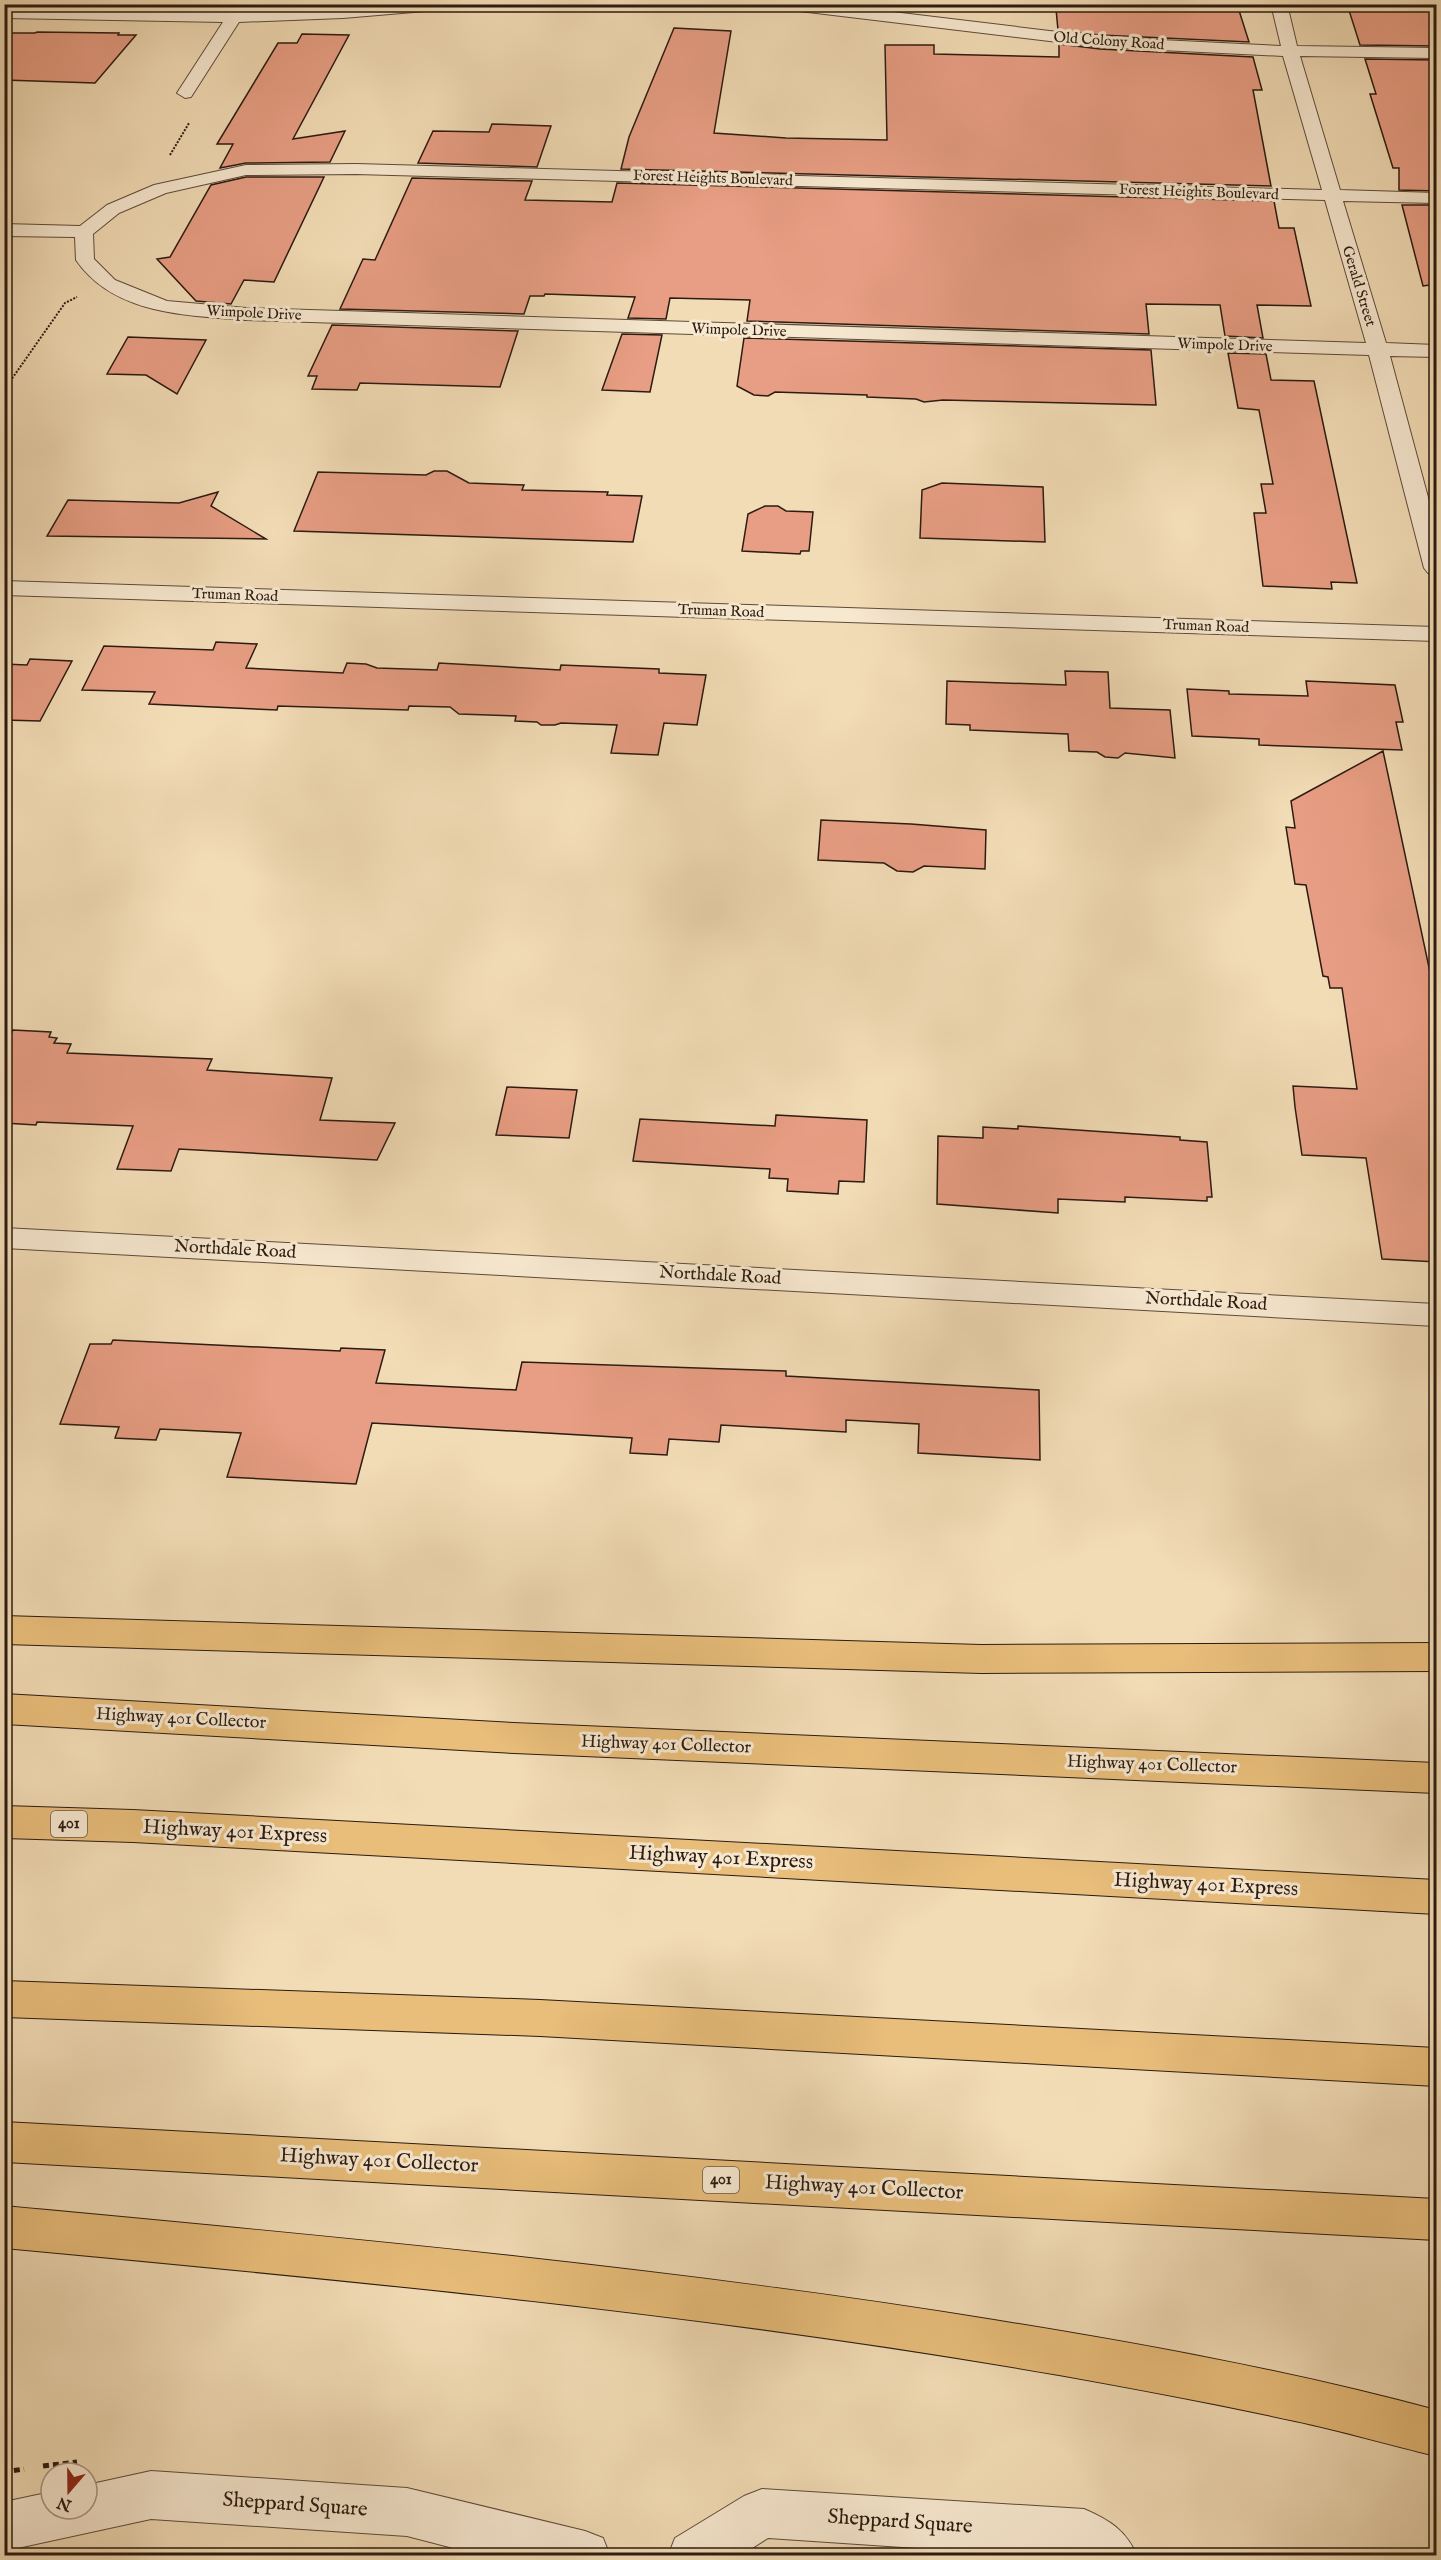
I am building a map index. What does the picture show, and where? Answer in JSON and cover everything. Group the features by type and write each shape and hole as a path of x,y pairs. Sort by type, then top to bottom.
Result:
{"highway":[{"path":"4,1630 981,1659 1437,1657"},
{"name":"Highway 401 Collector","path":"4,1709 514,1738 1437,1778"},
{"path":"4,1815 133,1826"},
{"name":"Highway 401 Express","path":"4,1822 133,1826 1437,1897"},
{"path":"4,1999 540,2019 1437,2067"},
{"name":"Highway 401 Collector","path":"4,2142 1437,2220"},
{"path":"4,2227 485,2274 939,2332 1301,2399 1437,2433"}],"street":[{"path":"4,13 238,11 343,13 449,4"},
{"name":"Old Colony Road","path":"783,4 1100,42 1290,51 1437,53"},
{"name":"Gerald Street","path":"1279,4 1290,51 1378,350 1437,568"},
{"path":"185,93 238,11"},
{"name":"Forest Heights Boulevard","path":"84,232 113,209 160,189 246,170 356,169 1437,198"},
{"path":"4,230 84,232"},
{"name":"Wimpole Drive","path":"84,232 85,260 108,284 163,307 246,314 1437,351"},
{"name":"Truman Road","path":"4,588 1437,634"},
{"name":"Northdale Road","path":"4,1238 1437,1315"},
{"name":"Sheppard Square","path":"4,2527 151,2496 407,2512 585,2556"},
{"name":"Sheppard Square","path":"693,2556 762,2513 1084,2534 1112,2556"}],"path":[{"path":"160,189 152,185 195,111 189,109 185,93"},
{"path":"4,390 65,303 108,284"}],"building":[{"path":"1062,4 1237,4 1249,42 1100,35 1058,30 1056,9 1061,9"},
{"path":"1347,4 1437,4 1437,46 1360,45"},
{"path":"674,28 731,31 714,133 786,138 887,140 885,45 934,45 934,54 1059,57 1059,44 1100,49 1253,57 1262,90 1253,90 1271,186 621,169 629,137"},
{"path":"4,33 136,35 95,83 4,80"},
{"path":"302,34 349,35 293,139 345,131 330,162 246,163 220,168 233,144 217,144 278,43 297,43"},
{"path":"1365,59 1437,60 1437,191 1399,190 1399,168 1393,168 1370,94 1376,94"},
{"path":"492,124 551,126 537,167 418,163 433,131 489,132"},
{"path":"246,177 324,177 274,282 244,280 231,304 196,301 157,259 170,257 211,185"},
{"path":"412,178 532,181 525,200 612,202 617,183 1274,201 1279,228 1294,228 1311,306 1257,305 1263,338 1225,336 1220,305 1146,304 1149,334 747,321 750,300 670,298 666,319 628,318 635,297 545,294 544,296 530,296 524,314 340,309 363,259 375,260"},
{"path":"1402,205 1437,205 1437,284 1423,286"},
{"path":"332,325 518,331 500,387 360,383 357,390 312,389 317,376 308,376"},
{"path":"622,334 662,335 650,392 602,390"},
{"path":"128,337 206,340 177,394 146,375 107,374"},
{"path":"744,338 1151,350 1156,405 943,400 924,402 916,399 867,397 867,395 775,392 768,396 754,395 737,386"},
{"path":"1228,353 1266,354 1271,380 1314,381 1357,583 1331,582 1332,589 1263,586 1254,513 1266,513 1261,484 1273,484 1259,410 1238,408"},
{"path":"434,471 447,471 469,483 524,485 522,490 608,492 607,495 642,496 633,542 294,531 318,472 426,475"},
{"path":"942,483 1043,487 1045,542 920,538 922,490"},
{"path":"218,492 211,506 266,539 47,536 68,500 179,503"},
{"path":"765,506 778,506 786,511 813,512 809,551 801,551 800,554 742,551 748,514"},
{"path":"216,642 257,644 246,668 343,673 347,663 366,664 377,668 437,670 439,663 560,670 561,665 659,669 659,673 706,675 697,725 664,723 658,755 611,753 617,725 561,723 541,725 537,722 515,721 516,716 459,714 450,707 409,706 408,710 278,706 277,710 149,704 155,692 82,690 104,646 213,650"},
{"path":"30,659 72,661 40,721 4,720 4,664 27,665"},
{"path":"1065,671 1108,672 1110,708 1170,710 1175,758 1125,753 1118,758 1105,757 1097,752 1069,751 1068,734 970,730 970,725 946,724 947,681 1066,685"},
{"path":"1306,681 1395,685 1403,722 1396,722 1402,750 1259,745 1259,739 1192,736 1187,689 1229,691 1229,694 1308,696"},
{"path":"1383,751 1437,1005 1437,1262 1382,1259 1366,1158 1302,1155 1295,1107 1293,1086 1357,1089 1342,988 1330,988 1328,977 1323,976 1306,885 1295,884 1286,827 1295,828 1291,801"},
{"path":"821,820 986,830 985,869 924,866 913,872 897,871 884,863 818,860"},
{"path":"13,1030 51,1032 49,1037 57,1038 54,1043 71,1044 67,1053 212,1059 207,1070 332,1078 320,1120 395,1123 377,1160 179,1149 171,1171 117,1169 133,1126 4,1123 4,1049"},
{"path":"507,1087 577,1090 569,1138 496,1135"},
{"path":"776,1115 867,1120 864,1182 839,1181 838,1194 787,1191 788,1179 769,1178 770,1169 633,1161 640,1119 775,1126"},
{"path":"1018,1126 1180,1137 1180,1140 1207,1142 1212,1197 1207,1197 1207,1201 1125,1197 1125,1202 1058,1199 1058,1213 937,1204 938,1136 983,1138 983,1127 1018,1129"},
{"path":"113,1340 340,1351 341,1348 385,1350 376,1383 516,1390 522,1362 786,1371 786,1376 1039,1390 1040,1460 918,1453 919,1424 846,1420 846,1432 721,1425 719,1442 669,1439 667,1455 630,1453 632,1438 372,1423 356,1484 227,1477 241,1433 160,1429 156,1440 115,1438 119,1427 60,1424 90,1344 111,1344"}]}
